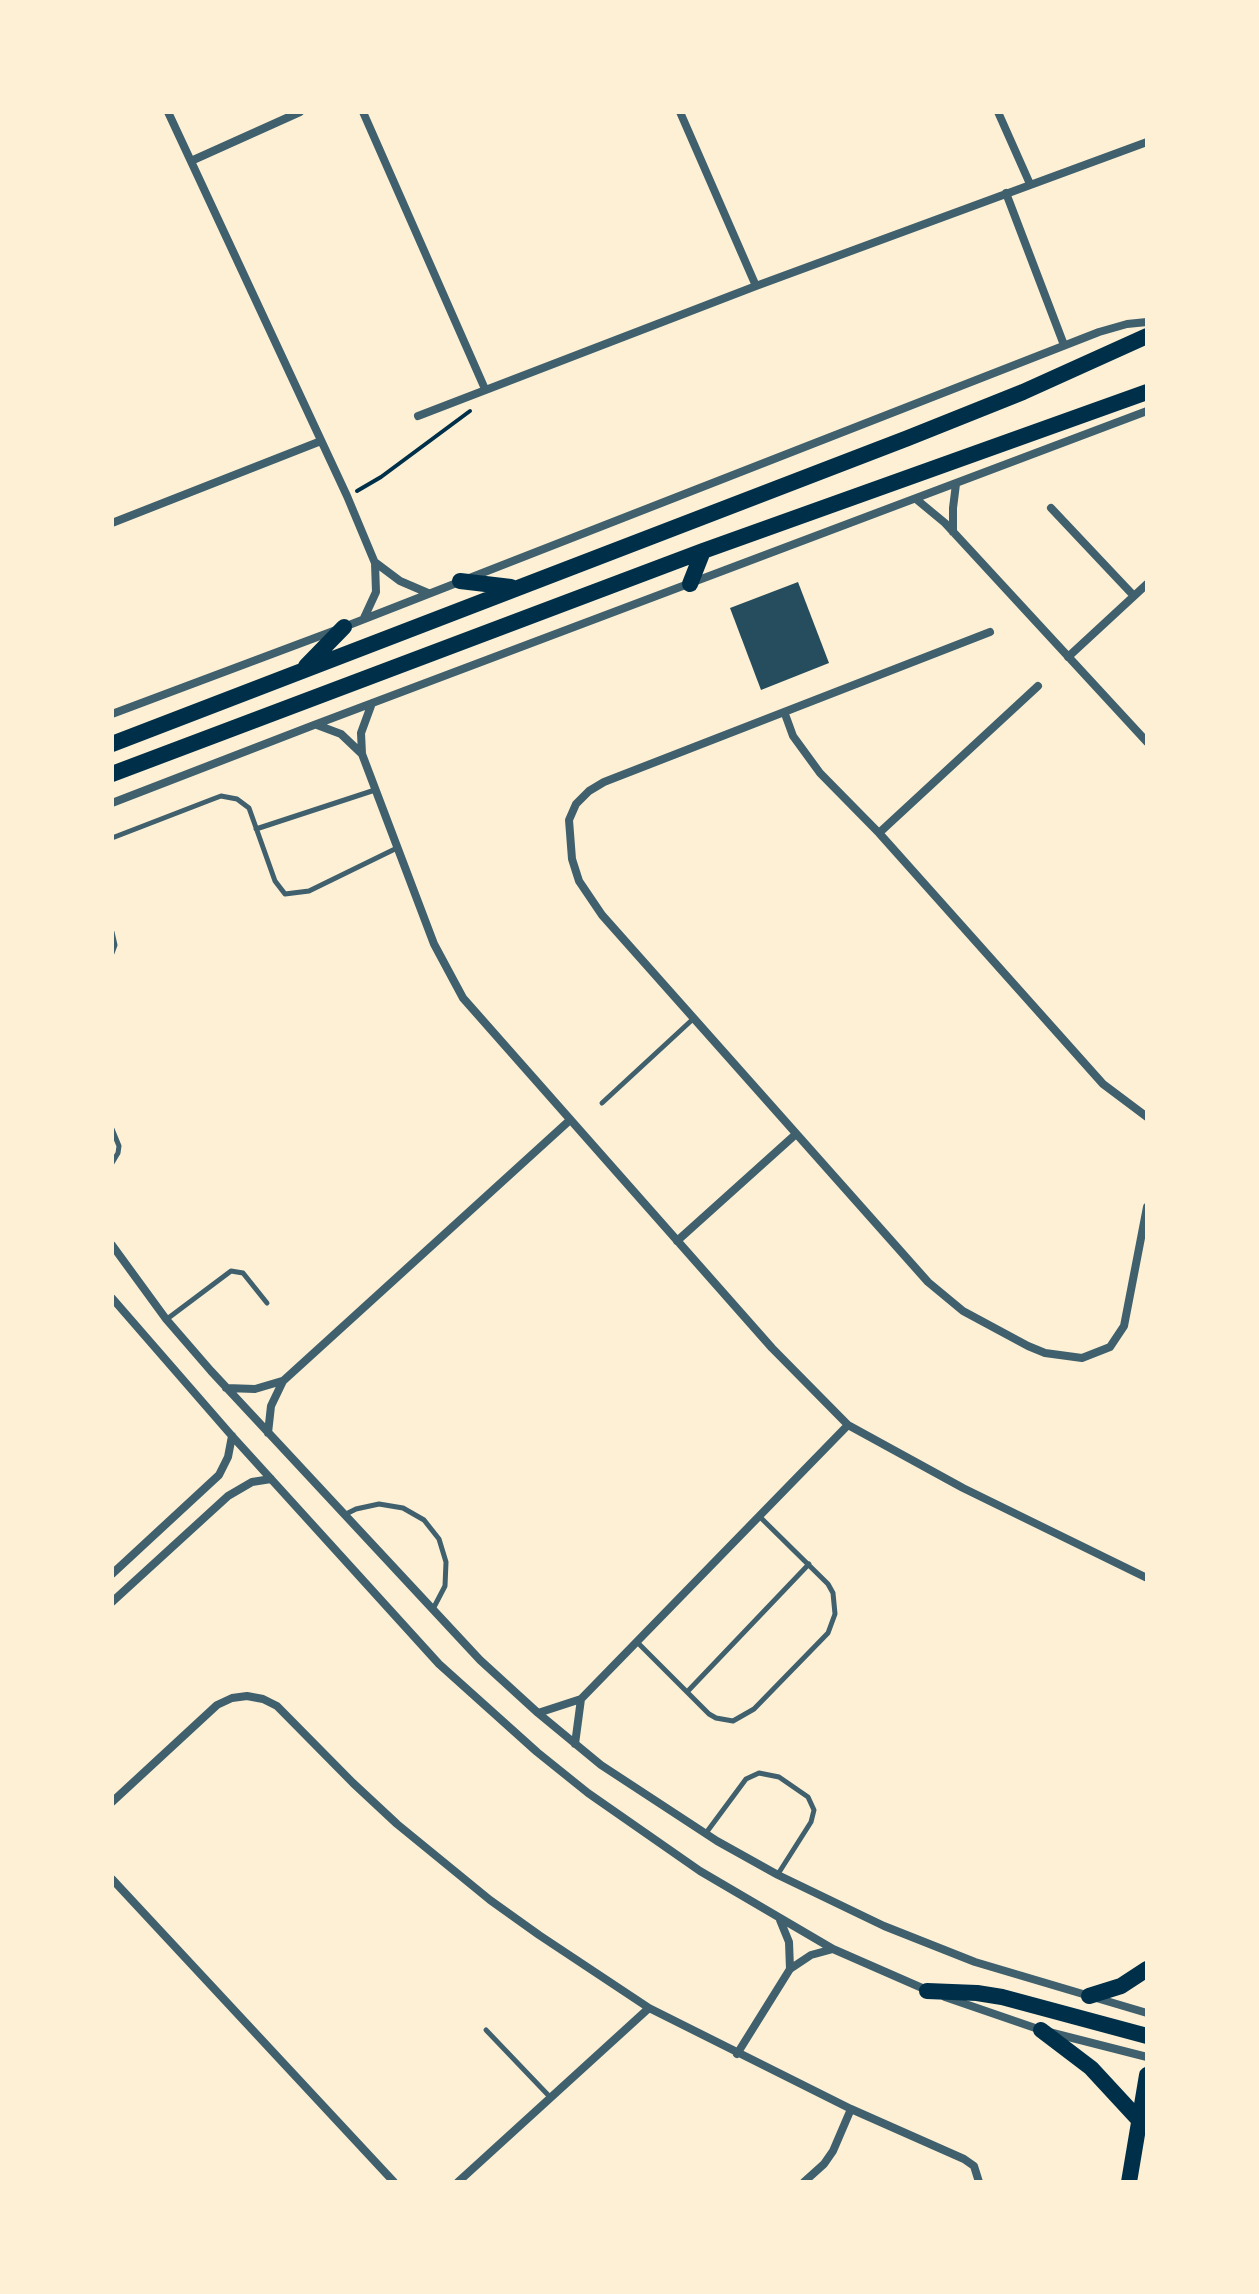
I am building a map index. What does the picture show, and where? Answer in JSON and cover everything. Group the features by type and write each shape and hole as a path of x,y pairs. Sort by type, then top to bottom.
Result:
{"main road":[{"path":"112,744 908,438 1023,392 1147,336"},
{"path":"112,774 703,551 1147,392"},
{"path":"690,584 703,551"},
{"path":"460,581 516,588"},
{"path":"303,670 344,627"},
{"path":"1089,1996 1121,1986 1147,1969"},
{"path":"927,1991 1002,1997 1147,2036"},
{"path":"1041,2030 1091,2068 1140,2121"},
{"path":"1129,2182 1147,2075"}],"street":[{"path":"168,112 347,496 375,563 376,592 364,618"},
{"path":"191,161 300,112"},
{"path":"363,112 485,389"},
{"path":"680,112 756,286"},
{"path":"998,112 1030,184"},
{"path":"418,416 756,286 1147,142"},
{"path":"1006,193 1064,345"},
{"path":"112,714 344,627 1064,345 1113,327 1147,322"},
{"path":"112,803 1147,411"},
{"path":"112,523 321,441"},
{"path":"953,533 956,484"},
{"path":"916,499 936,515 1147,742"},
{"path":"1051,508 1134,596"},
{"path":"375,563 400,581 428,593"},
{"path":"1068,657 1147,584"},
{"path":"990,632 604,782 576,804 569,820 572,859 579,881 590,900 693,1019 943,1297 976,1318 1045,1353 1082,1358 1110,1347 1124,1326 1147,1207"},
{"path":"879,833 1038,686"},
{"path":"372,703 361,733 362,754 434,944 463,998 677,1241 772,1348 848,1425 963,1488 1147,1578"},
{"path":"785,714 793,736 805,755 879,833 1103,1084 1147,1117"},
{"path":"314,725 341,734 362,754"},
{"path":"268,1433 271,1406 283,1381 570,1120"},
{"path":"677,1241 796,1134"},
{"path":"112,1245 166,1319 226,1388 480,1660 538,1713 624,1781 705,1834 840,1906 975,1962 1147,2013"},
{"path":"112,1298 232,1436 439,1664 537,1752 643,1833 700,1871 833,1949 927,1991 1041,2030 1147,2057"},
{"path":"226,1388 255,1389 283,1381"},
{"path":"538,1713 581,1699 848,1425"},
{"path":"112,1574 219,1475 228,1457 232,1436"},
{"path":"112,1602 228,1496 252,1482 271,1479"},
{"path":"112,1802 217,1705 247,1696 263,1699 277,1706 353,1783 443,1863 539,1935 649,2008 851,2109 964,2159 974,2166 979,2182"},
{"path":"575,1744 581,1699"},
{"path":"112,1879 394,2182"},
{"path":"780,1919 789,1942 790,1969"},
{"path":"737,2054 790,1969 811,1955 833,1949"},
{"path":"458,2182 649,2008"},
{"path":"804,2182 833,2151 851,2109"}],"lane":[{"path":"256,829 375,790"},
{"path":"112,838 221,796 237,799 249,808 275,881 285,894 309,891 397,848"},
{"path":"112,932 115,945 112,953"},
{"path":"602,1103 693,1019"},
{"path":"112,1129 119,1146 112,1163"},
{"path":"166,1319 231,1271 243,1273 267,1303"},
{"path":"344,1515 379,1504 403,1508 424,1520 439,1539 446,1562 445,1586 433,1610"},
{"path":"637,1642 709,1714 733,1721 748,1715 828,1633 833,1624 835,1603 828,1584 759,1516"},
{"path":"687,1692 809,1564"},
{"path":"705,1834 746,1779 759,1773 779,1777 808,1797 814,1810 811,1822 778,1875"},
{"path":"486,2030 551,2098"}],"path":[{"path":"347,496 381,477 468,415 485,389"}],"building":[{"path":"798,582 829,663 761,690 730,608"}]}
